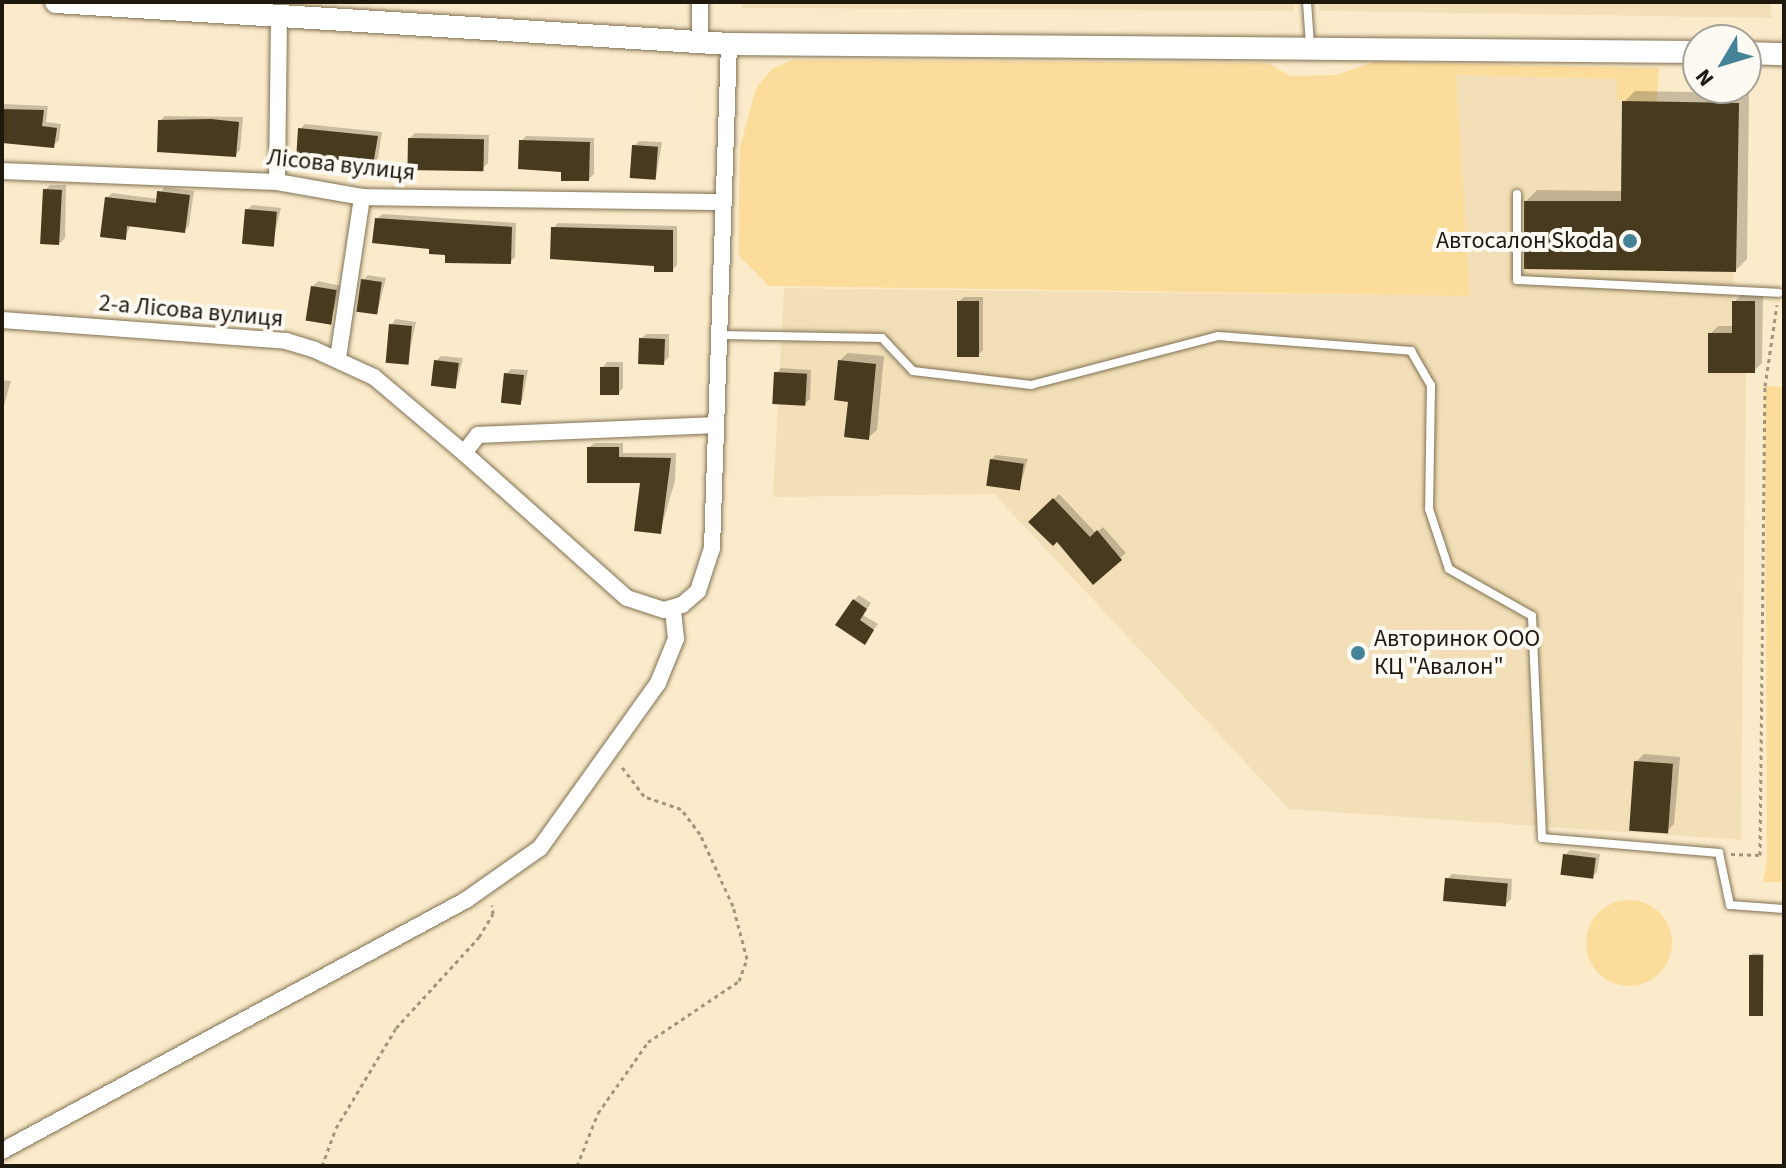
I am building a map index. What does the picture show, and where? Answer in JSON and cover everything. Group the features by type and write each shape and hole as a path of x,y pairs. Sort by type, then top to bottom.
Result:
{"street":[{"path":"56,2 700,44 1310,46 1682,52"},
{"path":"700,2 700,44"},
{"path":"277,182 279,15"},
{"path":"2,1151 490,885 540,848 612,750 672,657 673,609 698,591 709,563 721,335 729,44"},
{"path":"1762,53 1784,54"},
{"name":"Лісова вулиця","path":"2,171 277,182 362,197 723,202"},
{"path":"338,358 362,197"},
{"name":"2-а Лісова вулиця","path":"2,320 286,341 338,358 406,401 627,598 656,610 673,609"},
{"path":"464,453 478,435 716,425"}],"lane":[{"path":"1307,2 1310,46"},
{"path":"1517,194 1517,280 1779,293"},
{"path":"721,335 882,338 913,371 1031,385 1218,336 1411,351 1431,385 1429,509 1449,569 1532,616 1542,838 1719,853 1727,908 1784,909"}],"path":[{"path":"1719,853 1760,855 1765,386 1779,293"},
{"path":"577,1166 598,1113 648,1042 739,981 747,959 733,906 700,834 681,809 644,796 612,750"},
{"path":"322,1166 336,1128 396,1028 479,937 493,914 490,885"}],"shaded area":[{"path":"742,2 1294,2 1294,11 742,8"},
{"path":"1319,2 1771,2 1771,18 1319,11"},
{"path":"792,60 1268,63 1290,76 1336,75 1374,62 1659,68 1657,102 1617,100 1617,79 1456,75 1470,296 769,286 738,255 740,147 756,88 772,69"},
{"name":"Авторинок ООО КЦ \"Авалон\"","path":"1456,75 1618,79 1617,100 1739,104 1732,333 1708,334 1708,372 1746,373 1741,840 1289,809 994,494 773,497 784,288 1470,296"},
{"path":"1765,386 1784,387 1784,882 1763,882 1767,861"},
{"path":"1621,900 1637,900 1660,912 1669,926 1672,943 1669,960 1660,974 1637,986 1621,986 1605,979 1593,967 1586,951 1586,935 1593,919 1605,907"}],"building":[{"path":"1622,101 1739,104 1736,272 1524,269 1524,201 1621,201"},
{"path":"2,109 44,110 42,126 57,128 54,148 2,143"},
{"path":"158,120 239,122 236,157 157,152"},
{"path":"298,128 378,136 373,165 324,158 324,163 296,161"},
{"path":"408,138 484,139 483,171 407,170"},
{"path":"519,140 590,142 589,181 561,181 561,172 518,169"},
{"path":"632,145 658,147 656,180 630,178"},
{"path":"43,189 62,190 59,245 40,244"},
{"path":"157,191 190,195 185,233 127,226 126,240 100,237 105,197 156,203"},
{"path":"245,209 277,212 274,247 242,244"},
{"path":"375,218 512,227 511,264 445,263 445,255 429,254 429,249 372,243"},
{"path":"551,227 673,230 673,272 654,272 654,266 550,259"},
{"path":"361,279 382,282 377,315 356,312"},
{"path":"311,286 337,290 331,325 306,321"},
{"path":"957,301 979,301 979,357 957,357"},
{"path":"1732,301 1755,301 1755,373 1708,373 1708,333 1732,333"},
{"path":"389,324 412,326 409,365 386,363"},
{"path":"639,338 665,339 664,365 638,364"},
{"path":"434,360 459,363 456,389 431,386"},
{"path":"838,360 876,364 869,440 844,437 848,402 834,400"},
{"path":"600,367 619,367 619,395 600,395"},
{"path":"774,372 807,374 805,406 772,404"},
{"path":"504,373 524,375 521,405 501,403"},
{"path":"587,447 619,447 619,457 671,458 661,534 634,531 640,483 587,483"},
{"path":"990,459 1024,464 1020,490 986,486"},
{"path":"1053,498 1090,537 1097,530 1122,560 1093,585 1057,542 1053,546 1028,522"},
{"path":"853,599 867,609 860,620 874,630 865,645 835,625"},
{"path":"1634,761 1673,764 1668,834 1629,831"},
{"path":"1563,854 1596,858 1593,879 1560,875"},
{"path":"1445,878 1508,883 1506,906 1443,901"},
{"path":"1749,955 1763,955 1763,1016 1749,1016"}],"place":[{"name":"Автосалон Skoda","path":"1630,241"},
{"name":"Авторинок ООО КЦ \"Авалон\"","path":"1358,653"}]}
